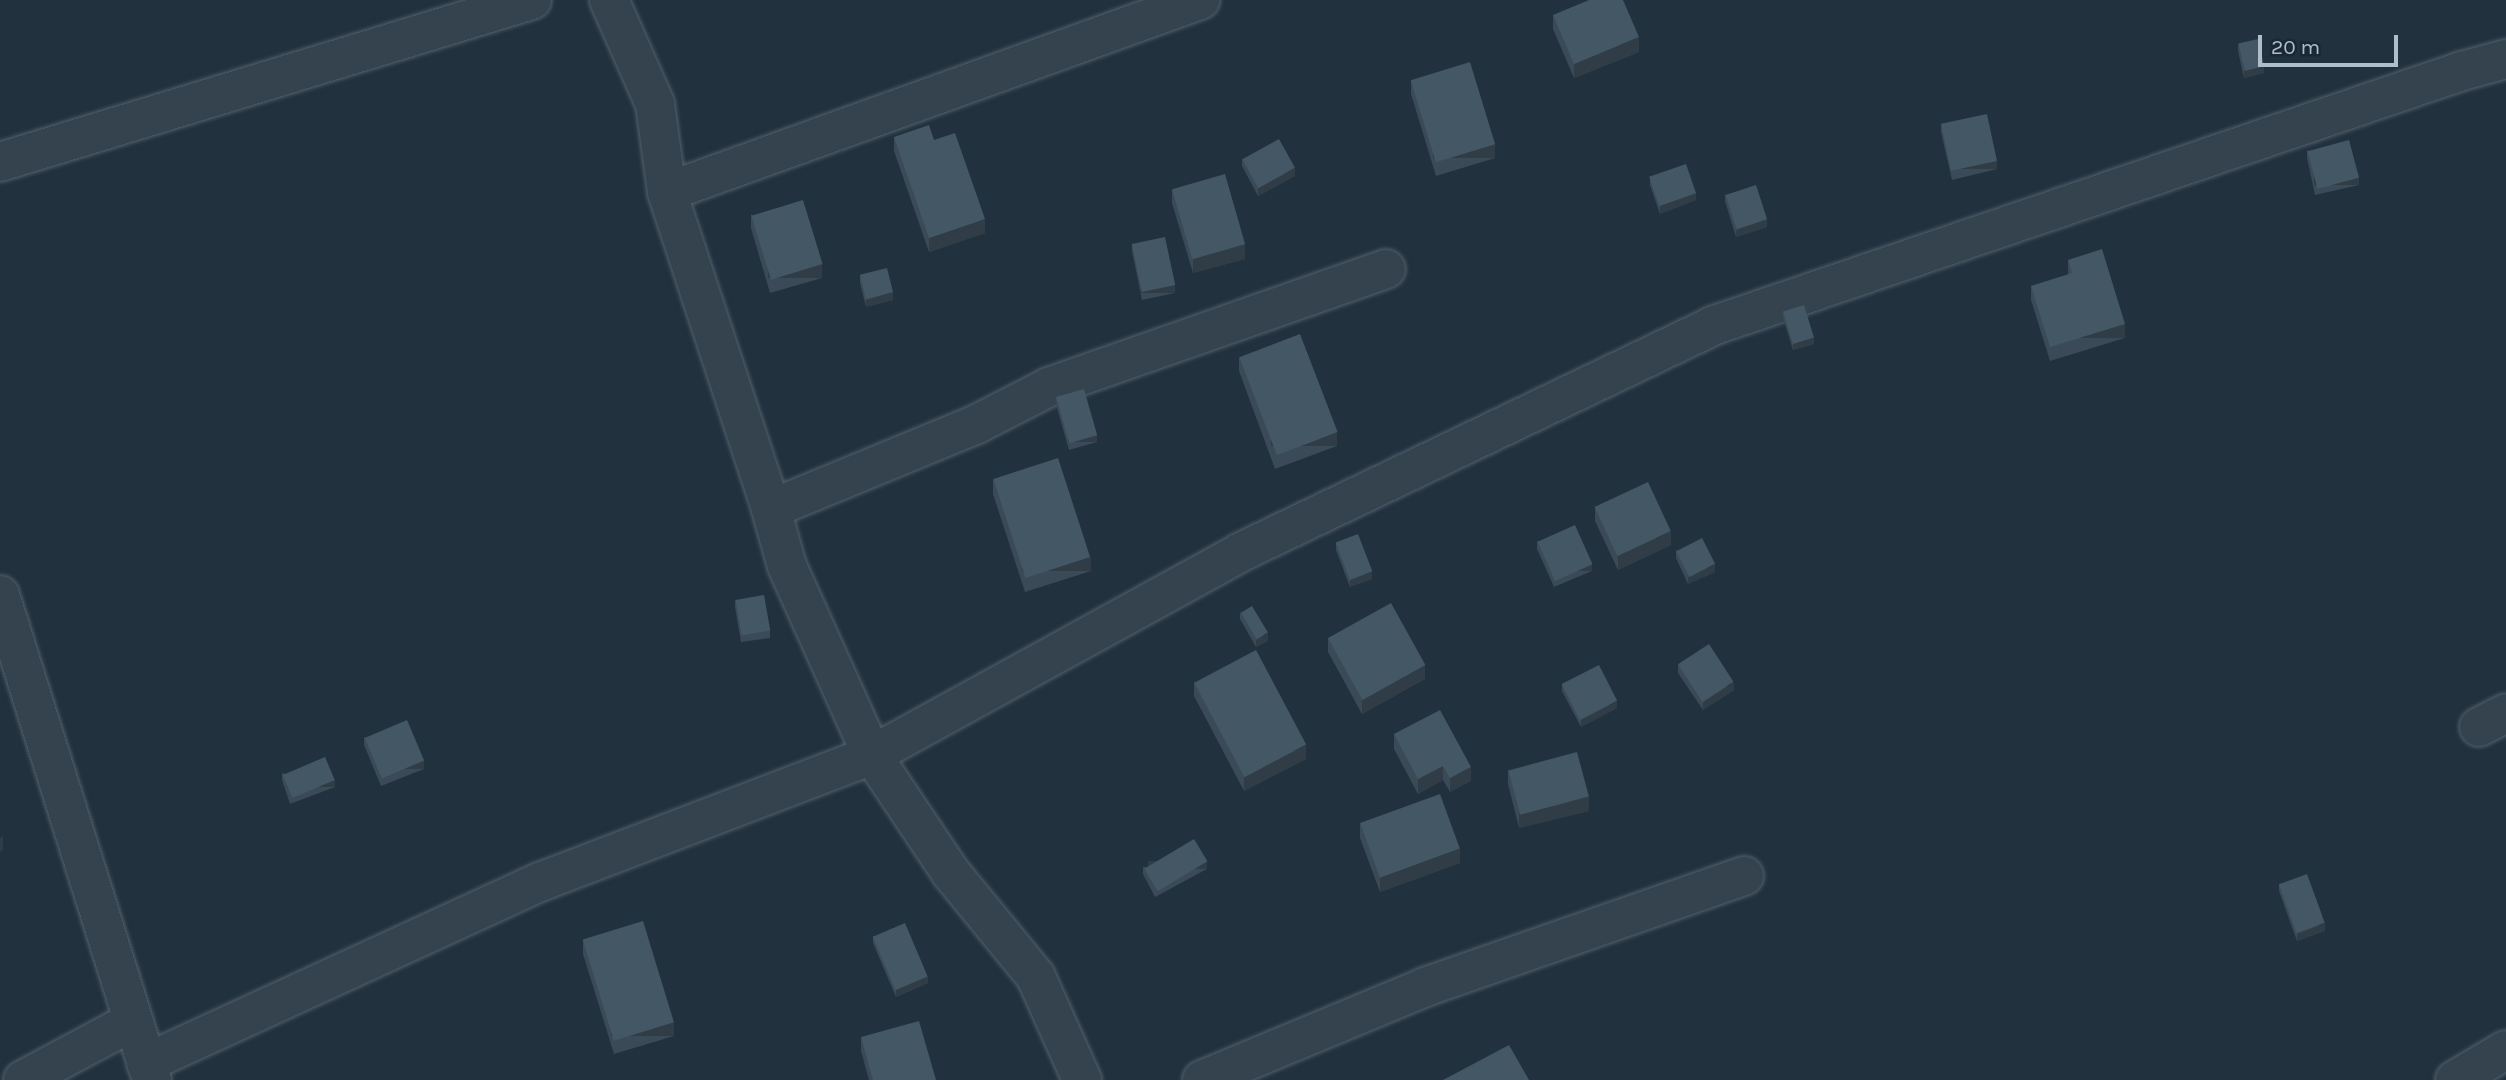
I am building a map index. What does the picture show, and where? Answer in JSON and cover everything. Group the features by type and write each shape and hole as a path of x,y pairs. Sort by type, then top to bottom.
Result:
{"street":[{"path":"0,162 532,0"},
{"path":"609,0 655,104 667,192 771,509 787,566 872,755 951,873 1036,977 1082,1080"},
{"path":"667,192 1199,0"},
{"path":"0,595 149,1071 540,882 872,755 1241,552 1715,325 2449,75 2506,60"},
{"path":"771,509 977,424 1049,387 1386,269"},
{"path":"1202,1080 1424,987 1744,876"},
{"path":"23,1080 133,1021"},
{"path":"2455,1080 2506,1050"}],"building":[{"path":"1589,0 1623,0 1639,37 1574,64 1553,15"},
{"path":"2258,39 2264,66 2245,71 2239,43"},
{"path":"1470,62 1495,144 1436,162 1411,80"},
{"path":"1987,114 1997,161 1951,171 1941,124"},
{"path":"929,125 934,140 955,133 985,219 929,238 894,137"},
{"path":"1279,139 1295,168 1258,188 1242,159"},
{"path":"2349,140 2359,178 2318,189 2307,151"},
{"path":"1686,164 1696,193 1659,206 1649,177"},
{"path":"1225,174 1245,244 1192,259 1172,189"},
{"path":"1756,185 1767,219 1737,229 1726,195"},
{"path":"803,200 823,264 771,280 751,216"},
{"path":"1165,237 1175,285 1142,292 1132,244"},
{"path":"2102,249 2125,324 2050,347 2031,286 2072,273 2068,260"},
{"path":"887,268 893,292 866,299 860,275"},
{"path":"1804,305 1814,338 1793,344 1783,311"},
{"path":"1300,334 1338,432 1277,455 1239,357"},
{"path":"1084,389 1097,435 1069,443 1056,397"},
{"path":"1058,458 1090,557 1025,578 993,479"},
{"path":"1648,482 1671,531 1617,556 1595,507"},
{"path":"1575,525 1592,564 1555,581 1538,542"},
{"path":"1358,534 1372,571 1350,580 1336,543"},
{"path":"1702,538 1715,564 1689,577 1676,551"},
{"path":"764,595 770,630 742,635 735,600"},
{"path":"1391,603 1425,665 1362,700 1328,638"},
{"path":"1252,606 1268,633 1257,639 1241,613"},
{"path":"1709,644 1734,682 1702,702 1678,664"},
{"path":"1256,650 1306,744 1244,777 1194,683"},
{"path":"1599,665 1617,701 1580,720 1562,684"},
{"path":"1440,710 1471,767 1450,778 1443,766 1418,779 1394,734"},
{"path":"407,720 424,761 382,778 365,738"},
{"path":"1577,752 1589,796 1520,815 1508,770"},
{"path":"325,757 335,780 292,798 283,775"},
{"path":"1440,794 1460,849 1380,878 1360,823"},
{"path":"1194,839 1207,861 1158,891 1144,869"},
{"path":"2307,874 2325,923 2297,933 2279,884"},
{"path":"643,921 674,1022 614,1041 583,939"},
{"path":"905,923 928,976 895,990 873,937"},
{"path":"919,1021 936,1080 873,1080 861,1037"},
{"path":"1509,1045 1529,1080 1443,1080"}]}
